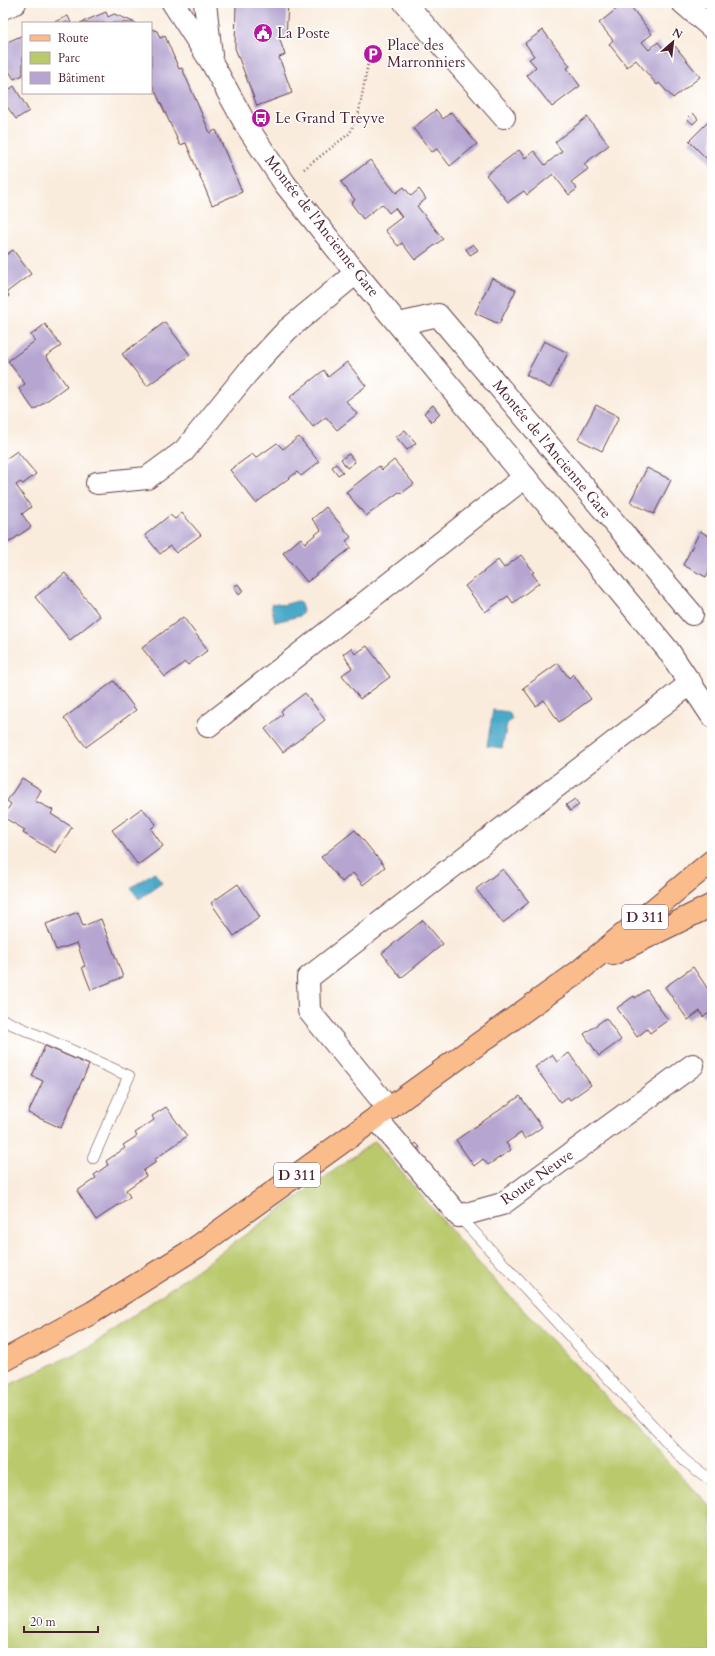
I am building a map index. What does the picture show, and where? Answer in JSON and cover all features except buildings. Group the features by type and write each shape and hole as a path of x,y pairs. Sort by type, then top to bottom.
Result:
{"main road":[{"name":"D 311","path":"3,1361 93,1312 197,1247 578,972 712,861"},
{"name":"D 311","path":"578,972 712,905"}],"street":[{"path":"3,8 15,3"},
{"name":"Montée de l'Ancienne Gare","path":"204,3 212,63"},
{"path":"405,3 504,116"},
{"path":"683,3 712,28"},
{"name":"Montée de l'Ancienne Gare","path":"176,5 212,63 246,125 285,184 668,650 712,716"},
{"path":"97,483 147,478 184,451 248,372 287,330 356,272"},
{"name":"Montée de l'Ancienne Gare","path":"400,324 438,315 692,614"},
{"path":"208,726 525,476"},
{"name":"Montée de l'Ancienne Gare","path":"668,650 712,687"},
{"path":"459,1216 309,1011 308,978 691,683"},
{"name":"Route Neuve","path":"459,1216 502,1204 693,1065"}],"lane":[{"path":"3,1020 129,1076 93,1158"},
{"path":"459,1216 685,1461 712,1481"}],"path":[{"path":"285,184 350,134 359,112 368,63"}],"green space":[{"path":"375,1141 483,1268 712,1508 712,1653 3,1653 3,1388 91,1346"}],"water":[{"path":"297,601 301,604 303,611 300,616 275,622 271,604 278,603 283,605"},
{"path":"493,710 509,712 512,719 507,724 502,748 487,746"},
{"path":"154,872 162,883 139,899 131,888"}],"place":[{"name":"La Poste","path":"263,33"},
{"name":"Place des Marronniers","path":"373,54"},
{"name":"Le Grand Treyve","path":"261,118"}]}
